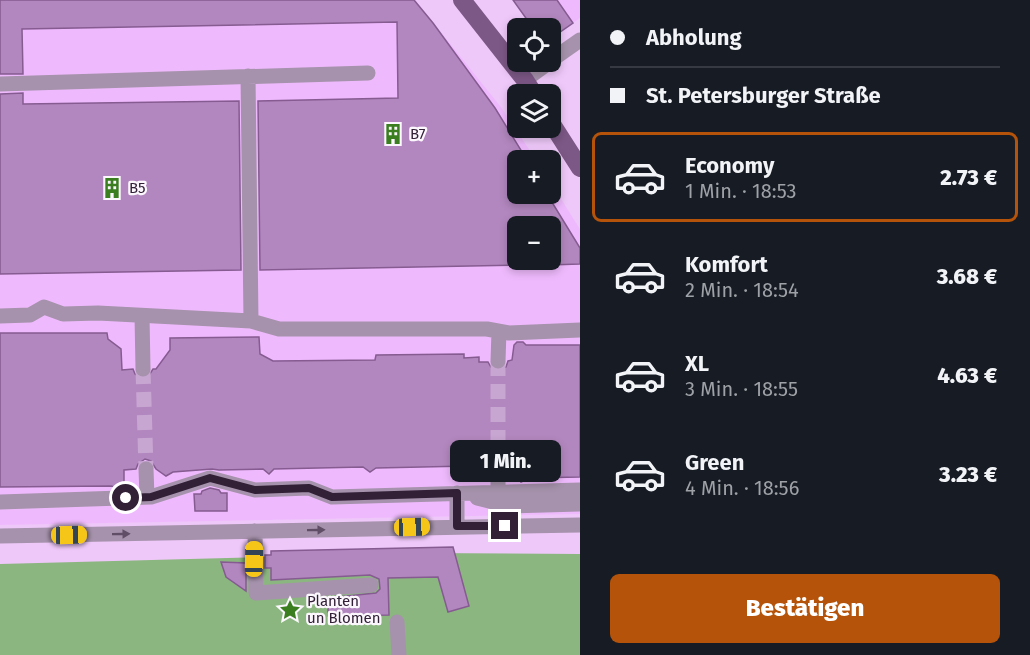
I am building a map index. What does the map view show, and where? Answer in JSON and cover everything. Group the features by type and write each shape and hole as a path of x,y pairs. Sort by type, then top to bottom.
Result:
{"main road":[{"path":"462,0 527,84"},
{"path":"561,138 580,168"}],"street":[{"path":"561,53 580,40"},
{"path":"531,84 541,72"},
{"path":"0,84 368,73"},
{"path":"248,76 251,321"},
{"path":"0,316 30,315 44,307 63,314 142,315 251,321 279,329 487,329 510,333 580,330"},
{"path":"142,315 143,369"},
{"path":"498,361 499,331"},
{"path":"498,462 498,492"},
{"path":"146,469 147,497"},
{"path":"0,502 147,497 210,478 255,490 309,488 332,497 580,490"},
{"path":"457,493 509,506 580,504"},
{"path":"457,493 457,526"},
{"path":"0,536 580,525"},
{"path":"255,531 255,593 371,585"},
{"path":"397,622 399,655"}],"shaded area":[{"path":"0,0 415,0 501,107 507,116 507,138 521,138 529,150 507,150 507,204 561,204 561,199 580,229 580,514 0,525"},
{"path":"557,0 580,0 580,18 573,23"}],"green space":[{"name":"Planten un Blomen","path":"421,553 580,554 580,655 0,655 0,564"}],"building":[{"name":"B7","path":"0,0 414,0 495,108 507,128 507,138 513,138 521,150 507,150 507,204 553,204 560,216 507,216 507,265 260,270 258,101 398,98 397,22 22,29 23,74 0,74"},
{"path":"513,0 557,0 573,23 561,31 561,18 526,18"},
{"name":"B5","path":"23,93 23,104 239,101 241,270 0,274 0,94"},
{"name":"B7","path":"561,217 580,248 580,264 561,265"},
{"path":"0,333 107,333 108,339 121,349 122,370 133,369 135,374 143,379 148,377 153,369 156,369 170,350 170,338 259,337 260,354 273,361 375,360 376,355 464,354 464,358 479,357 479,362 488,362 492,369 498,371 512,360 514,345 517,342 523,342 526,345 580,345 580,477 530,478 521,482 517,478 516,462 508,462 503,454 497,452 490,457 488,462 483,462 475,470 468,466 376,468 370,472 363,467 274,469 269,474 263,469 212,469 173,472 166,476 156,469 151,461 145,459 138,464 136,469 124,470 124,484 119,488 111,486 0,487"},
{"path":"210,488 227,493 227,511 195,511 194,494 201,494 202,491"},
{"path":"453,547 469,606 448,612 438,577 388,578 389,615 328,616 328,598 376,593 380,589 379,579 370,575 271,580 271,568 265,568 265,555 271,555 271,551"},
{"path":"221,562 246,563 246,591 226,577"}],"tunnel":[{"path":"498,361 498,462"},
{"path":"143,369 146,469"}],"place":[{"name":"B7","path":"393,134"},
{"name":"B5","path":"112,188"},
{"name":"Planten un Blomen","path":"290,610"}],"route":[{"path":"126,498 151,497 210,478 255,490 309,488 332,497 457,493 457,526 505,526"}]}
